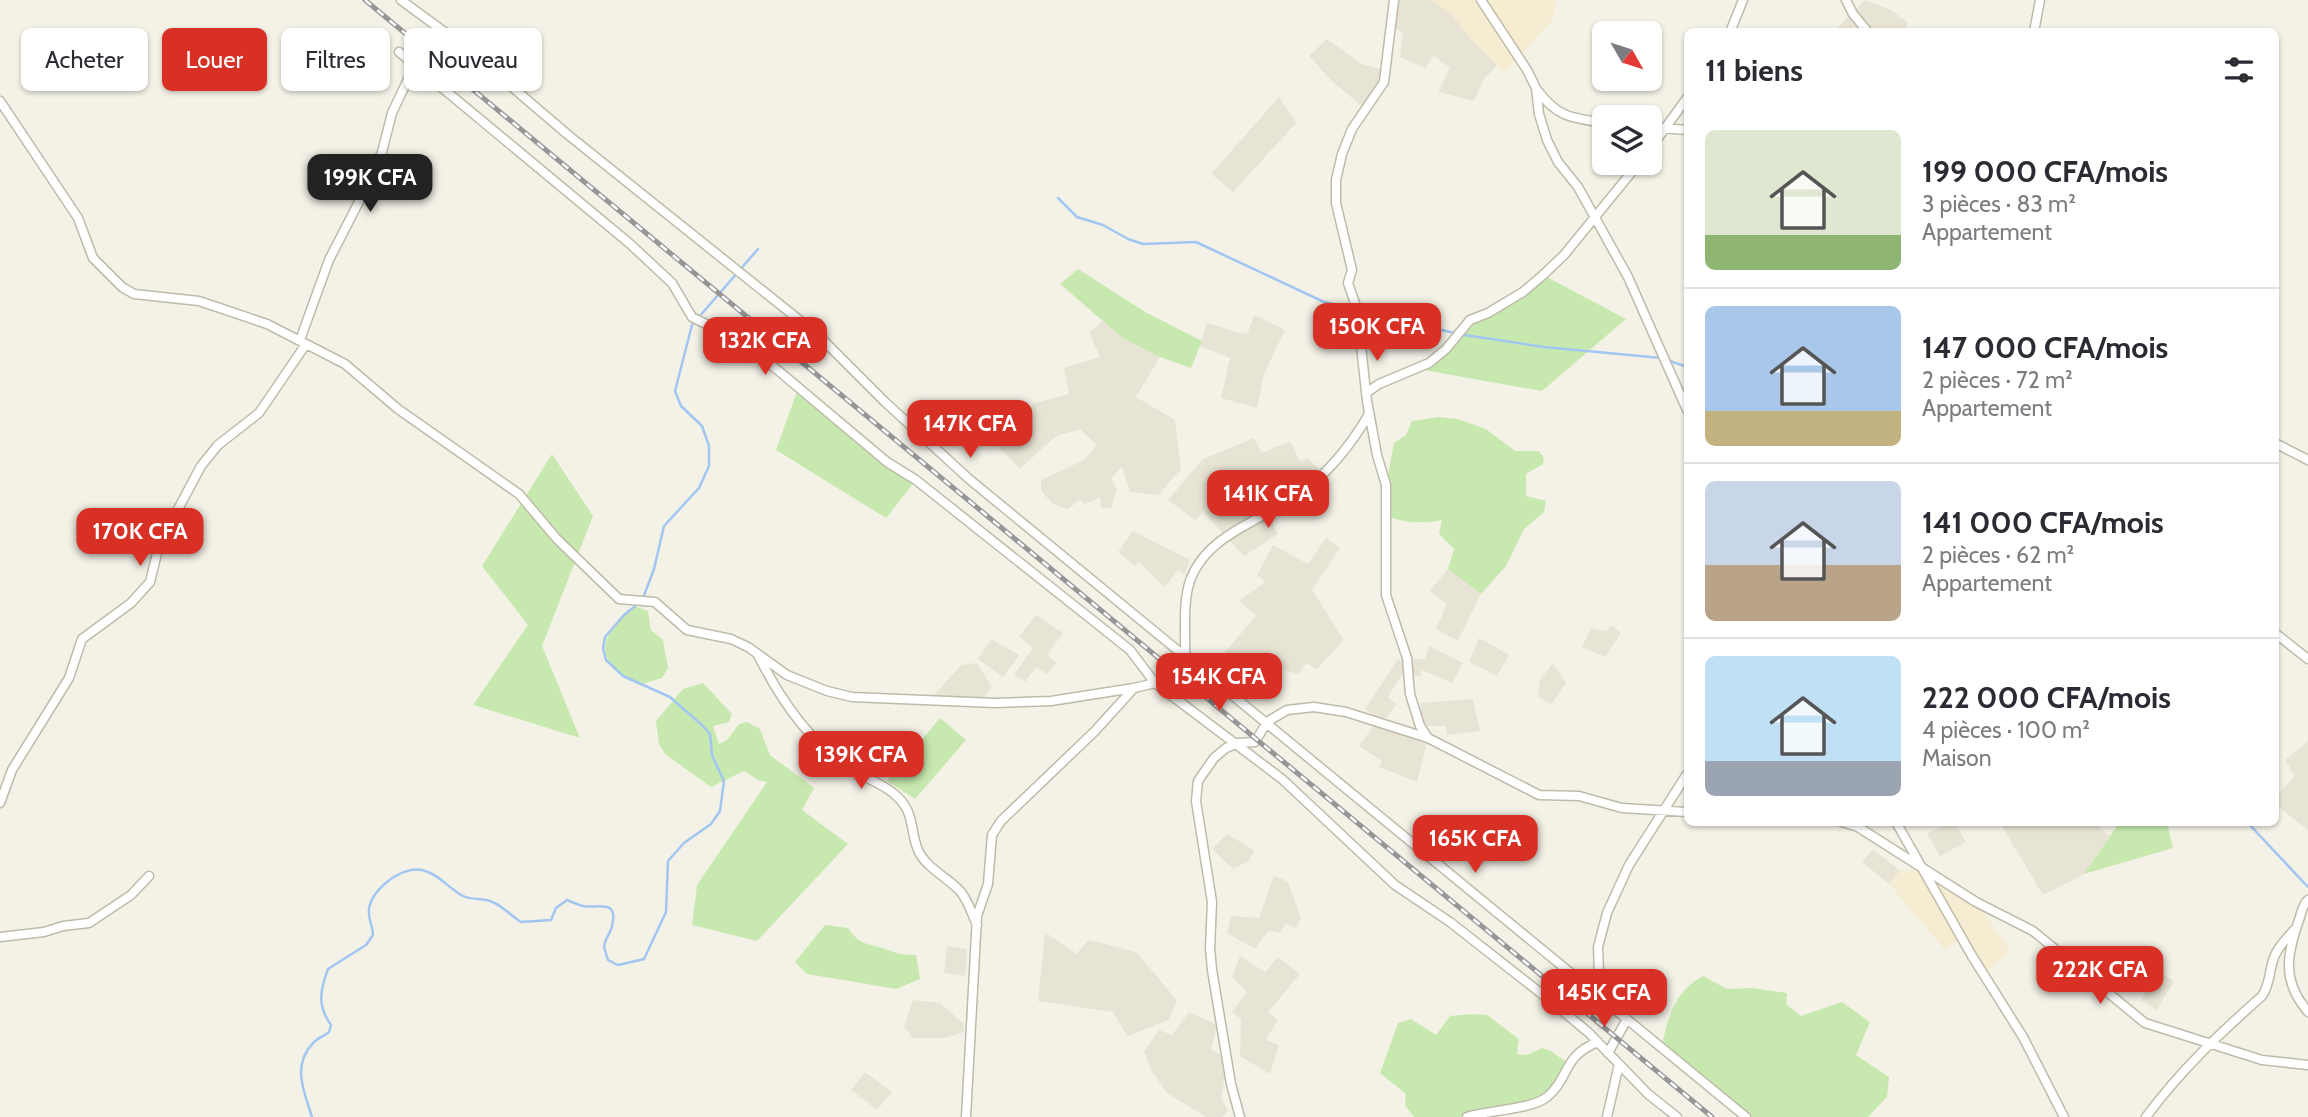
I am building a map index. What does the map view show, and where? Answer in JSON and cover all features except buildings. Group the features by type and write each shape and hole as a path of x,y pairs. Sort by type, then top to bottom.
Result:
{"street":[{"path":"401,0 469,50 557,126 818,335 885,402 969,479 1185,658 1267,722 1600,1000 1746,1117"},
{"path":"1394,0 1384,82 1352,130 1342,154 1336,180 1336,203 1352,270 1348,284 1357,309 1369,414 1386,485 1386,595 1407,658 1410,694 1420,726 1428,738"},
{"path":"1481,0 1550,108 1560,114 1592,120"},
{"path":"1732,28 1743,0"},
{"path":"1846,0 1865,28"},
{"path":"2035,28 2040,0"},
{"path":"399,52 629,243 672,283 692,317 749,346 887,462 916,480 1130,650 1155,683 1238,743 1320,813 1395,886 1450,922 1552,1002 1598,1042 1648,1094 1677,1117"},
{"path":"0,803 12,770 69,678 82,639 131,603 151,580 159,545 201,466 222,440 259,413 303,342 325,270 382,152 391,113 404,87"},
{"path":"1536,88 1539,114 1547,139 1558,162 1578,187 1594,215 1645,313 1684,403"},
{"path":"0,101 78,218 93,258 122,287 134,294 199,301 267,324 353,370 398,409 519,494 556,539 619,599 655,602 687,630 731,639 757,653 787,675 827,691 862,698 995,703 1051,701 1155,683"},
{"path":"1663,129 1684,102"},
{"path":"1663,129 1684,130"},
{"path":"1366,393 1379,384 1429,363 1447,349 1470,320 1488,313 1522,292 1564,255 1629,175"},
{"path":"1185,658 1186,599 1190,579 1199,562 1241,526 1279,509 1303,492 1343,454 1369,414"},
{"path":"2279,445 2308,460"},
{"path":"2279,636 2308,659"},
{"path":"757,653 776,691 813,735 846,766 894,794 907,809 913,821 918,850 963,894 977,925"},
{"path":"967,1117 977,925 987,888 990,844 995,828 1095,731 1134,688"},
{"path":"1240,1117 1231,1084 1212,970 1212,902 1196,805 1198,783 1209,764 1223,750 1238,743 1255,742 1267,722 1287,710 1314,707 1346,712 1428,738 1539,795 1560,794 1622,808 1684,812"},
{"path":"1600,1000 1598,947 1607,913 1629,865 1656,828 1663,811 1684,779"},
{"path":"1850,826 1876,838 1924,870 2033,931 2145,1023 2262,1060 2308,1065"},
{"path":"1898,826 1972,956 2023,1037 2064,1117"},
{"path":"0,937 89,923 131,895 149,876"},
{"path":"2308,900 2304,903 2294,930 2287,965 2300,1003 2308,1012"},
{"path":"2146,1117 2172,1082 2209,1043 2262,996 2267,989 2272,961 2294,930"},
{"path":"1608,1053 1626,1021"},
{"path":"1467,1117 1536,1102 1547,1096 1577,1052 1598,1042"},
{"path":"1607,1117 1619,1064"}],"shaded area":[{"path":"1394,0 1432,0 1452,15 1497,65 1484,79 1474,101 1438,92 1450,68 1434,56 1425,68 1400,57 1403,32 1389,26"},
{"path":"1432,0 1556,0 1553,20 1504,72 1452,15"},
{"path":"1865,0 1891,10 1908,23 1906,28 1837,28"},
{"path":"1327,39 1362,64 1385,70 1366,110 1330,79 1309,56"},
{"path":"1279,97 1296,123 1233,192 1211,174"},
{"path":"1254,315 1285,330 1264,374 1257,408 1221,398 1230,358 1200,346 1207,323 1247,335"},
{"path":"1103,321 1124,339 1160,357 1136,397 1175,420 1181,469 1158,495 1130,492 1122,466 1111,478 1117,490 1111,508 1101,508 1100,497 1085,504 1080,500 1068,509 1053,504 1041,491 1041,480 1084,460 1097,445 1080,429 1056,436 1020,469 993,441 1033,404 1069,394 1064,368 1100,357 1089,332"},
{"path":"1254,438 1262,453 1290,441 1300,461 1308,458 1322,473 1303,492 1292,481 1261,502 1278,534 1244,556 1203,512 1195,520 1168,500 1203,459"},
{"path":"1133,531 1190,560 1184,575 1178,570 1165,587 1139,562 1135,566 1118,552"},
{"path":"1326,538 1340,548 1312,590 1344,640 1317,669 1306,663 1299,674 1286,671 1257,655 1243,669 1224,653 1256,616 1239,601 1265,582 1257,575 1273,545 1308,564"},
{"path":"1448,569 1481,594 1458,641 1436,629 1447,604 1430,591"},
{"path":"1036,615 1063,633 1047,655 1057,663 1047,674 1036,667 1025,682 1014,675 1033,648 1019,636"},
{"path":"1611,625 1621,633 1605,657 1582,647 1591,628 1606,631"},
{"path":"1479,638 1509,655 1497,676 1469,662"},
{"path":"991,639 1019,655 1003,677 978,659"},
{"path":"1429,646 1463,663 1452,683 1422,670 1420,676 1413,676 1413,659 1425,659"},
{"path":"1398,659 1408,665 1388,697 1397,704 1386,718 1379,719 1365,709"},
{"path":"977,663 992,687 981,702 939,701 935,694 961,665"},
{"path":"1553,663 1566,683 1551,705 1538,696 1540,680"},
{"path":"1473,699 1480,731 1447,735 1446,726 1420,726 1421,703"},
{"path":"1374,725 1427,743 1417,782 1379,767 1382,761 1359,746"},
{"path":"2308,741 2308,830 2279,807 2279,793 2295,776 2285,760"},
{"path":"1942,826 1957,826 1966,842 1940,856 1927,834"},
{"path":"2002,826 2098,826 2110,836 2084,874 2043,895"},
{"path":"1227,834 1254,850 1249,861 1233,869 1212,849"},
{"path":"1873,849 1900,871 1889,884 1862,862"},
{"path":"1924,870 1976,902 2010,950 1984,975 1961,939 1944,949 1889,884 1900,871"},
{"path":"1274,875 1288,882 1301,918 1296,928 1286,923 1280,933 1268,931 1255,949 1227,933 1231,916 1259,918"},
{"path":"1045,932 1076,954 1089,940 1136,952 1177,1000 1169,1020 1127,1036 1113,1012 1038,1001"},
{"path":"947,946 967,949 965,976 944,973"},
{"path":"1240,956 1265,972 1278,957 1300,974 1268,1012 1278,1020 1266,1040 1279,1045 1270,1074 1240,1056 1241,1019 1232,1012 1247,992 1232,977"},
{"path":"2157,971 2174,981 2157,1010 2141,1000"},
{"path":"913,1000 940,1003 964,1024 964,1032 944,1038 913,1038 904,1027"},
{"path":"1189,1012 1217,1025 1211,1050 1229,1058 1221,1098 1228,1111 1222,1117 1206,1117 1167,1093 1151,1070 1144,1052 1159,1030 1172,1035"},
{"path":"865,1072 892,1092 877,1110 851,1090"}],"green space":[{"path":"1078,269 1147,313 1202,341 1191,368 1160,357 1124,339 1060,284"},
{"path":"1543,275 1626,319 1542,391 1418,369 1429,363 1470,320"},
{"path":"799,386 853,434 916,480 886,518 776,450"},
{"path":"1438,417 1458,419 1486,429 1515,451 1539,451 1544,458 1543,464 1526,474 1526,496 1546,501 1544,512 1524,529 1506,566 1481,594 1448,569 1454,549 1439,534 1442,520 1414,522 1386,516 1386,485 1394,443 1406,435 1412,421"},
{"path":"552,454 593,516 542,646 580,738 473,705 528,625 482,566"},
{"path":"635,606 648,611 651,630 663,640 668,668 662,678 639,685 613,666 605,648 613,628"},
{"path":"703,683 732,714 729,722 713,726 719,744 727,740 739,724 747,722 760,729 770,755 814,788 802,810 848,844 757,941 692,925 697,885 767,782 744,771 711,787 665,754 659,744 656,721 683,689"},
{"path":"940,718 966,740 915,799 887,781"},
{"path":"2117,826 2168,826 2173,848 2084,874"},
{"path":"825,925 848,928 867,944 906,955 916,955 920,979 896,989 807,974 795,962"},
{"path":"1703,976 1727,989 1752,988 1787,993 1786,1004 1801,1016 1842,1002 1870,1022 1856,1055 1889,1077 1887,1097 1868,1117 1746,1117 1661,1049 1669,1017 1678,998 1693,982"},
{"path":"1487,1015 1519,1039 1517,1054 1527,1055 1542,1048 1569,1064 1547,1096 1467,1117 1414,1117 1405,1105 1406,1094 1380,1073 1398,1023 1411,1019 1436,1035 1450,1016"}],"waterway":[{"path":"1058,198 1077,217 1103,225 1128,239 1143,244 1196,242 1324,302 1354,308"},
{"path":"643,598 654,569 664,526 699,488 709,466 709,446 702,426 681,406 675,391 692,325 758,249"},
{"path":"1361,310 1458,334 1544,347 1661,358"},
{"path":"1667,360 1684,366"},
{"path":"312,1117 303,1088 301,1069 307,1051 329,1032 331,1025 322,1004 325,977 328,969 366,945 373,935 370,905 380,889 396,876 414,870 428,872 463,896 494,903 521,922 551,920 556,908 567,900 583,906 610,908 613,917 604,947 608,960 618,965 644,959 666,912 668,861 684,843 711,824 720,811 724,781 712,755 710,734 703,726 670,697 623,676 606,660 603,648 605,637 624,615 639,603"},
{"path":"2251,826 2308,887"}],"railway":[{"path":"365,0 1712,1117"}]}
